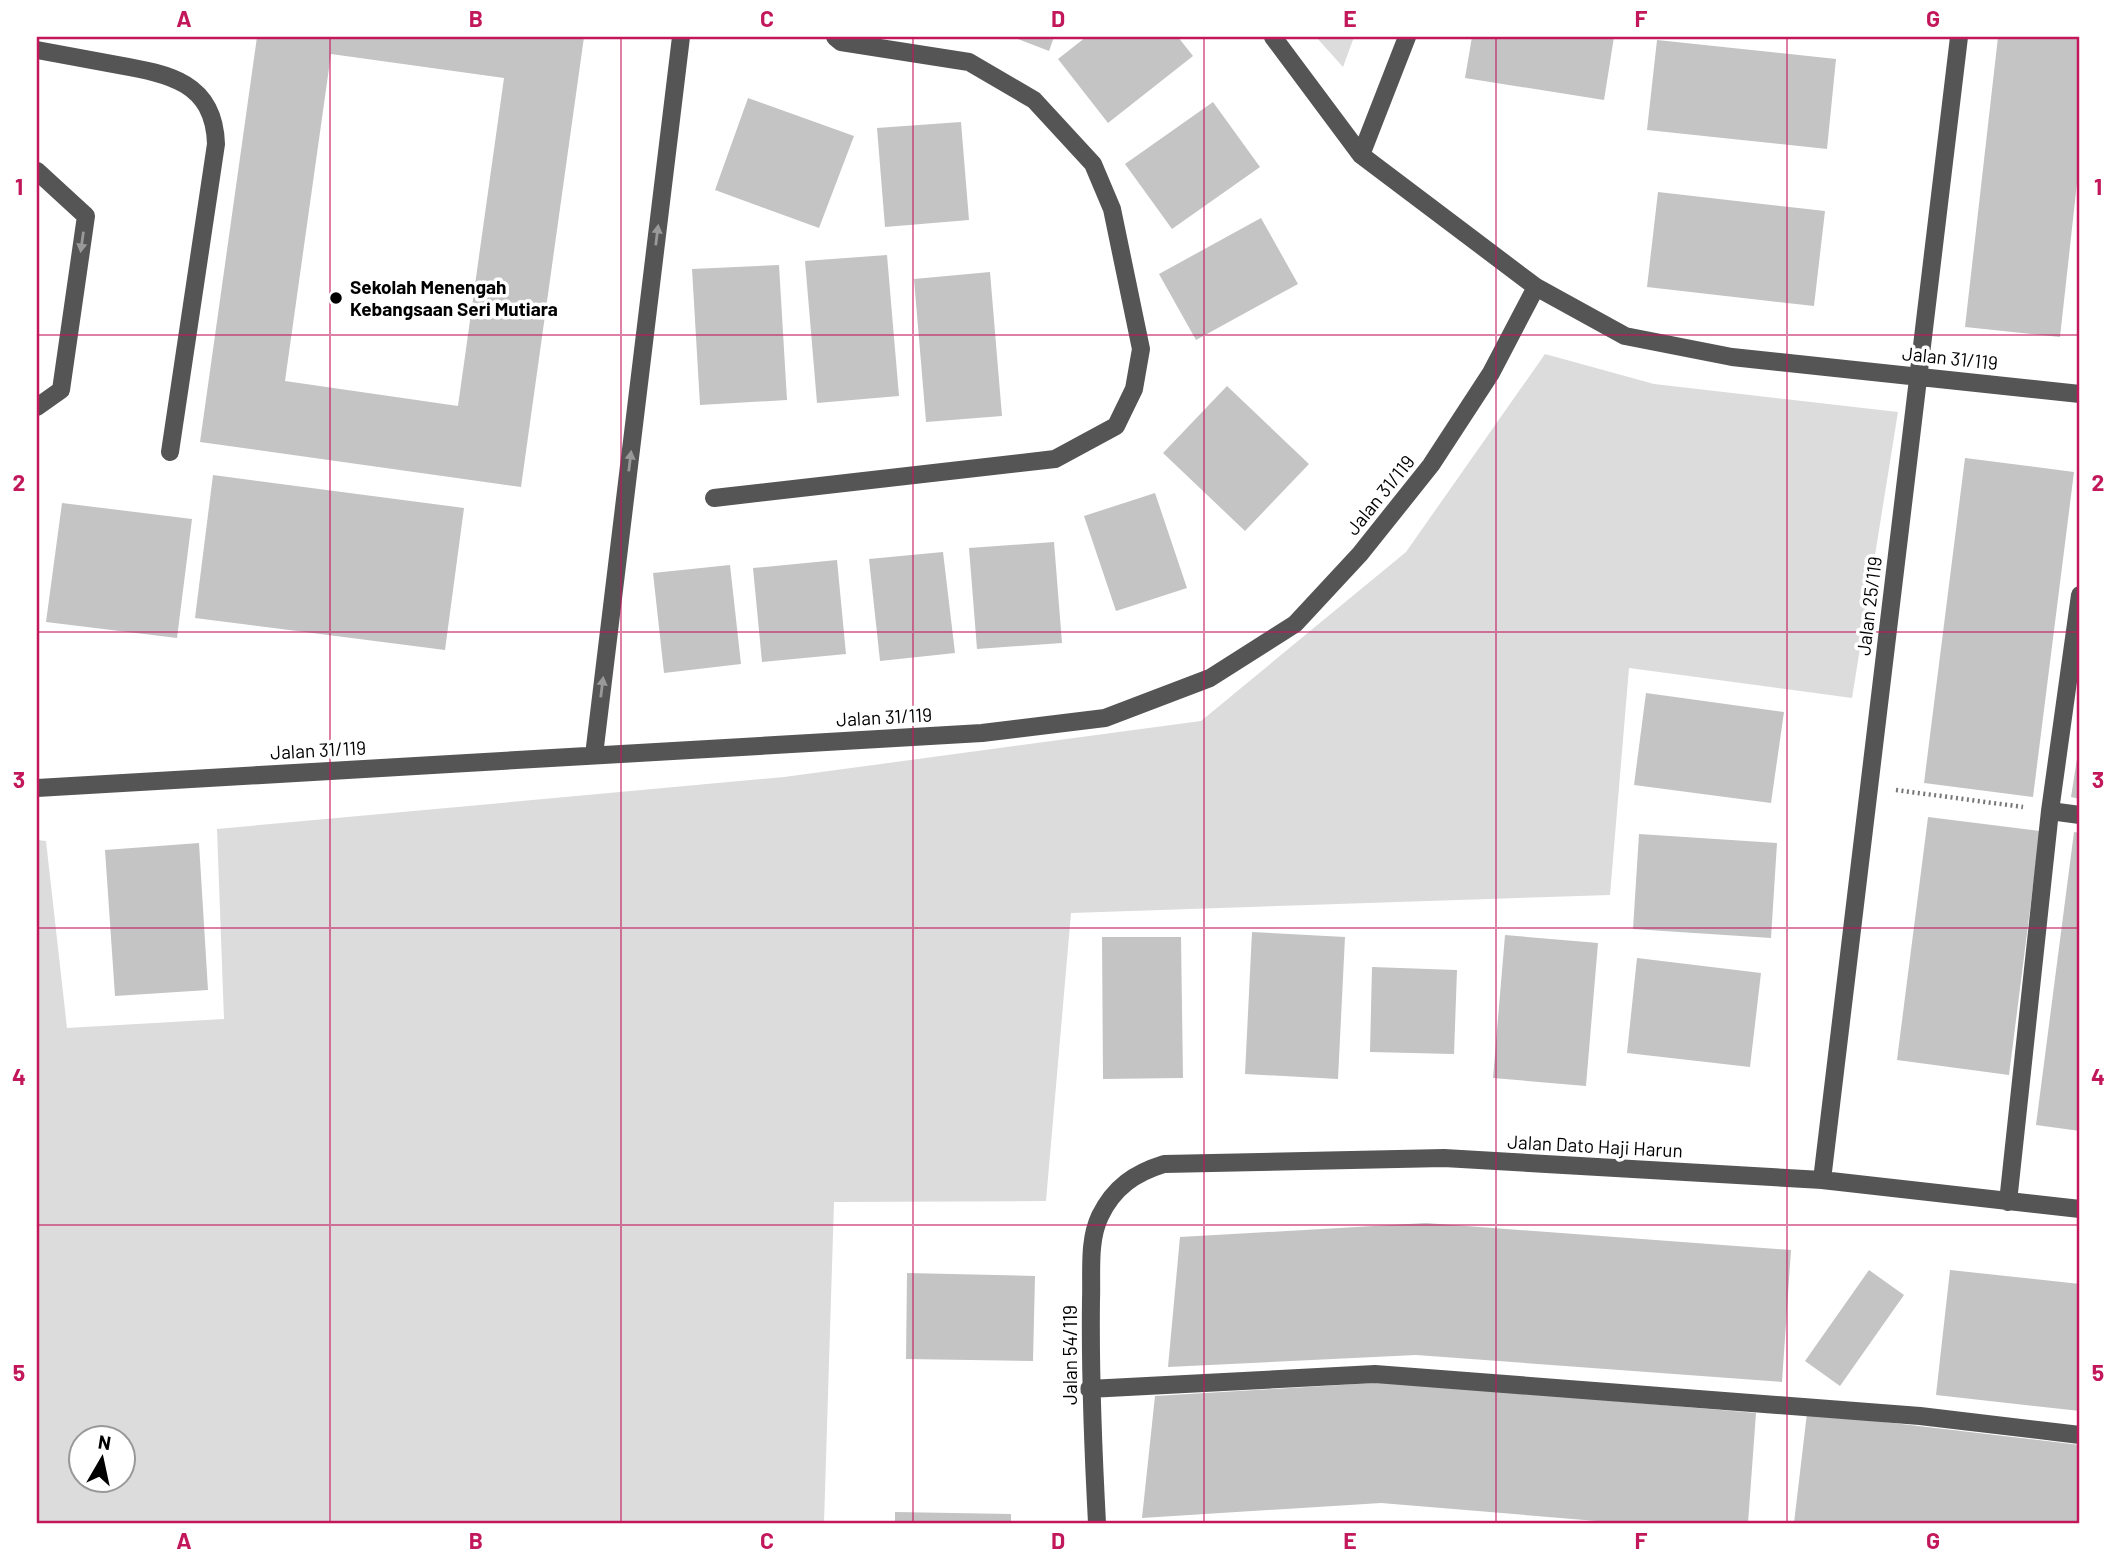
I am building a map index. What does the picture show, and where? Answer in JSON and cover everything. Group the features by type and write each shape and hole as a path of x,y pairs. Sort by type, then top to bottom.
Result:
{"street":[{"path":"594,755 681,37"},
{"path":"714,498 1055,458 1116,426 1134,389 1141,349 1112,209 1093,164 1034,100 969,62 841,42 835,37"},
{"name":"Jalan 31/119","path":"1273,37 1361,155 1536,287 1625,336 1732,357 2080,394"},
{"path":"1361,155 1407,37"},
{"name":"Jalan 25/119","path":"1822,1180 1959,37"},
{"path":"37,50 162,73 184,82 201,97 216,123 216,144 170,452"},
{"path":"37,171 86,216 61,390 37,407"},
{"name":"Jalan 31/119","path":"37,788 982,733 1105,718 1210,678 1295,624 1360,554 1431,465 1491,373 1536,287"},
{"path":"2008,1202 2050,811 2080,594"},
{"path":"2050,811 2080,815"},
{"name":"Jalan Dato Haji Harun","path":"1115,1193 1138,1172 1164,1164 1431,1158 1822,1180 2080,1209"},
{"name":"Jalan 54/119","path":"1097,1523 1089,1389 1093,1244 1100,1217 1115,1193"},
{"path":"1089,1389 1374,1374 1920,1416 2080,1435"}],"path":[{"path":"1868,787 2050,811"}],"shaded area":[{"path":"1316,37 1354,37 1343,67"},
{"path":"1545,354 1654,384 1898,412 1852,698 1629,668 1610,895 1071,913 1046,1201 834,1202 824,1523 37,1523 37,840 46,841 67,1028 224,1019 217,829 784,777 1201,721 1406,552"}],"building":[{"path":"257,37 584,37 521,487 200,442","holes":["331,54 504,78 458,406 285,381"]},
{"path":"1013,37 1054,37 1049,51"},
{"path":"1086,37 1178,37 1193,56 1108,123 1058,59"},
{"path":"1472,37 1614,37 1604,100 1465,78"},
{"path":"1998,37 2080,37 2080,156 2060,337 1965,327"},
{"path":"1657,40 1836,59 1827,149 1647,130"},
{"path":"748,98 854,136 819,228 715,190"},
{"path":"1213,102 1260,167 1172,229 1125,164"},
{"path":"961,122 969,220 885,227 877,128"},
{"path":"1658,192 1825,211 1814,306 1647,287"},
{"path":"1261,218 1298,284 1196,340 1159,274"},
{"path":"887,255 899,396 817,403 805,261"},
{"path":"779,265 787,400 700,405 692,269"},
{"path":"990,272 1002,416 926,422 914,279"},
{"path":"1227,386 1309,464 1245,531 1163,453"},
{"path":"1965,458 2074,472 2033,797 1924,783"},
{"path":"213,475 464,508 445,650 195,618"},
{"path":"1155,493 1187,588 1116,611 1084,516"},
{"path":"62,503 192,519 177,638 46,622"},
{"path":"1054,542 1062,643 977,649 969,548"},
{"path":"943,552 955,653 880,661 869,559"},
{"path":"837,560 846,654 762,662 753,568"},
{"path":"730,565 741,664 664,673 653,573"},
{"path":"1646,693 1784,712 1771,803 1634,785"},
{"path":"2080,746 2080,799 2071,797"},
{"path":"1928,817 2040,831 2009,1075 1897,1060"},
{"path":"2074,832 2080,833 2080,1131 2036,1125"},
{"path":"1639,834 1777,843 1771,938 1633,929"},
{"path":"199,843 208,990 115,996 105,850"},
{"path":"1252,932 1345,937 1338,1079 1245,1074"},
{"path":"1505,935 1598,943 1586,1086 1493,1078"},
{"path":"1102,937 1181,937 1183,1078 1103,1079"},
{"path":"1637,958 1761,973 1750,1067 1627,1053"},
{"path":"1372,967 1457,970 1454,1054 1370,1052"},
{"path":"1426,1223 1791,1250 1782,1382 1416,1355 1168,1367 1180,1237"},
{"path":"1869,1270 1904,1295 1840,1386 1805,1361"},
{"path":"1950,1270 2080,1284 2080,1411 1936,1395"},
{"path":"907,1273 1035,1276 1033,1361 906,1359"},
{"path":"1390,1382 1756,1413 1748,1523 1621,1523 1381,1503 1142,1518 1155,1396"},
{"path":"1807,1413 2080,1445 2080,1523 1794,1523"},
{"path":"895,1512 1011,1514 1011,1523 895,1523"}],"place":[{"name":"Sekolah Menengah Kebangsaan Seri Mutiara","path":"336,298"}]}
